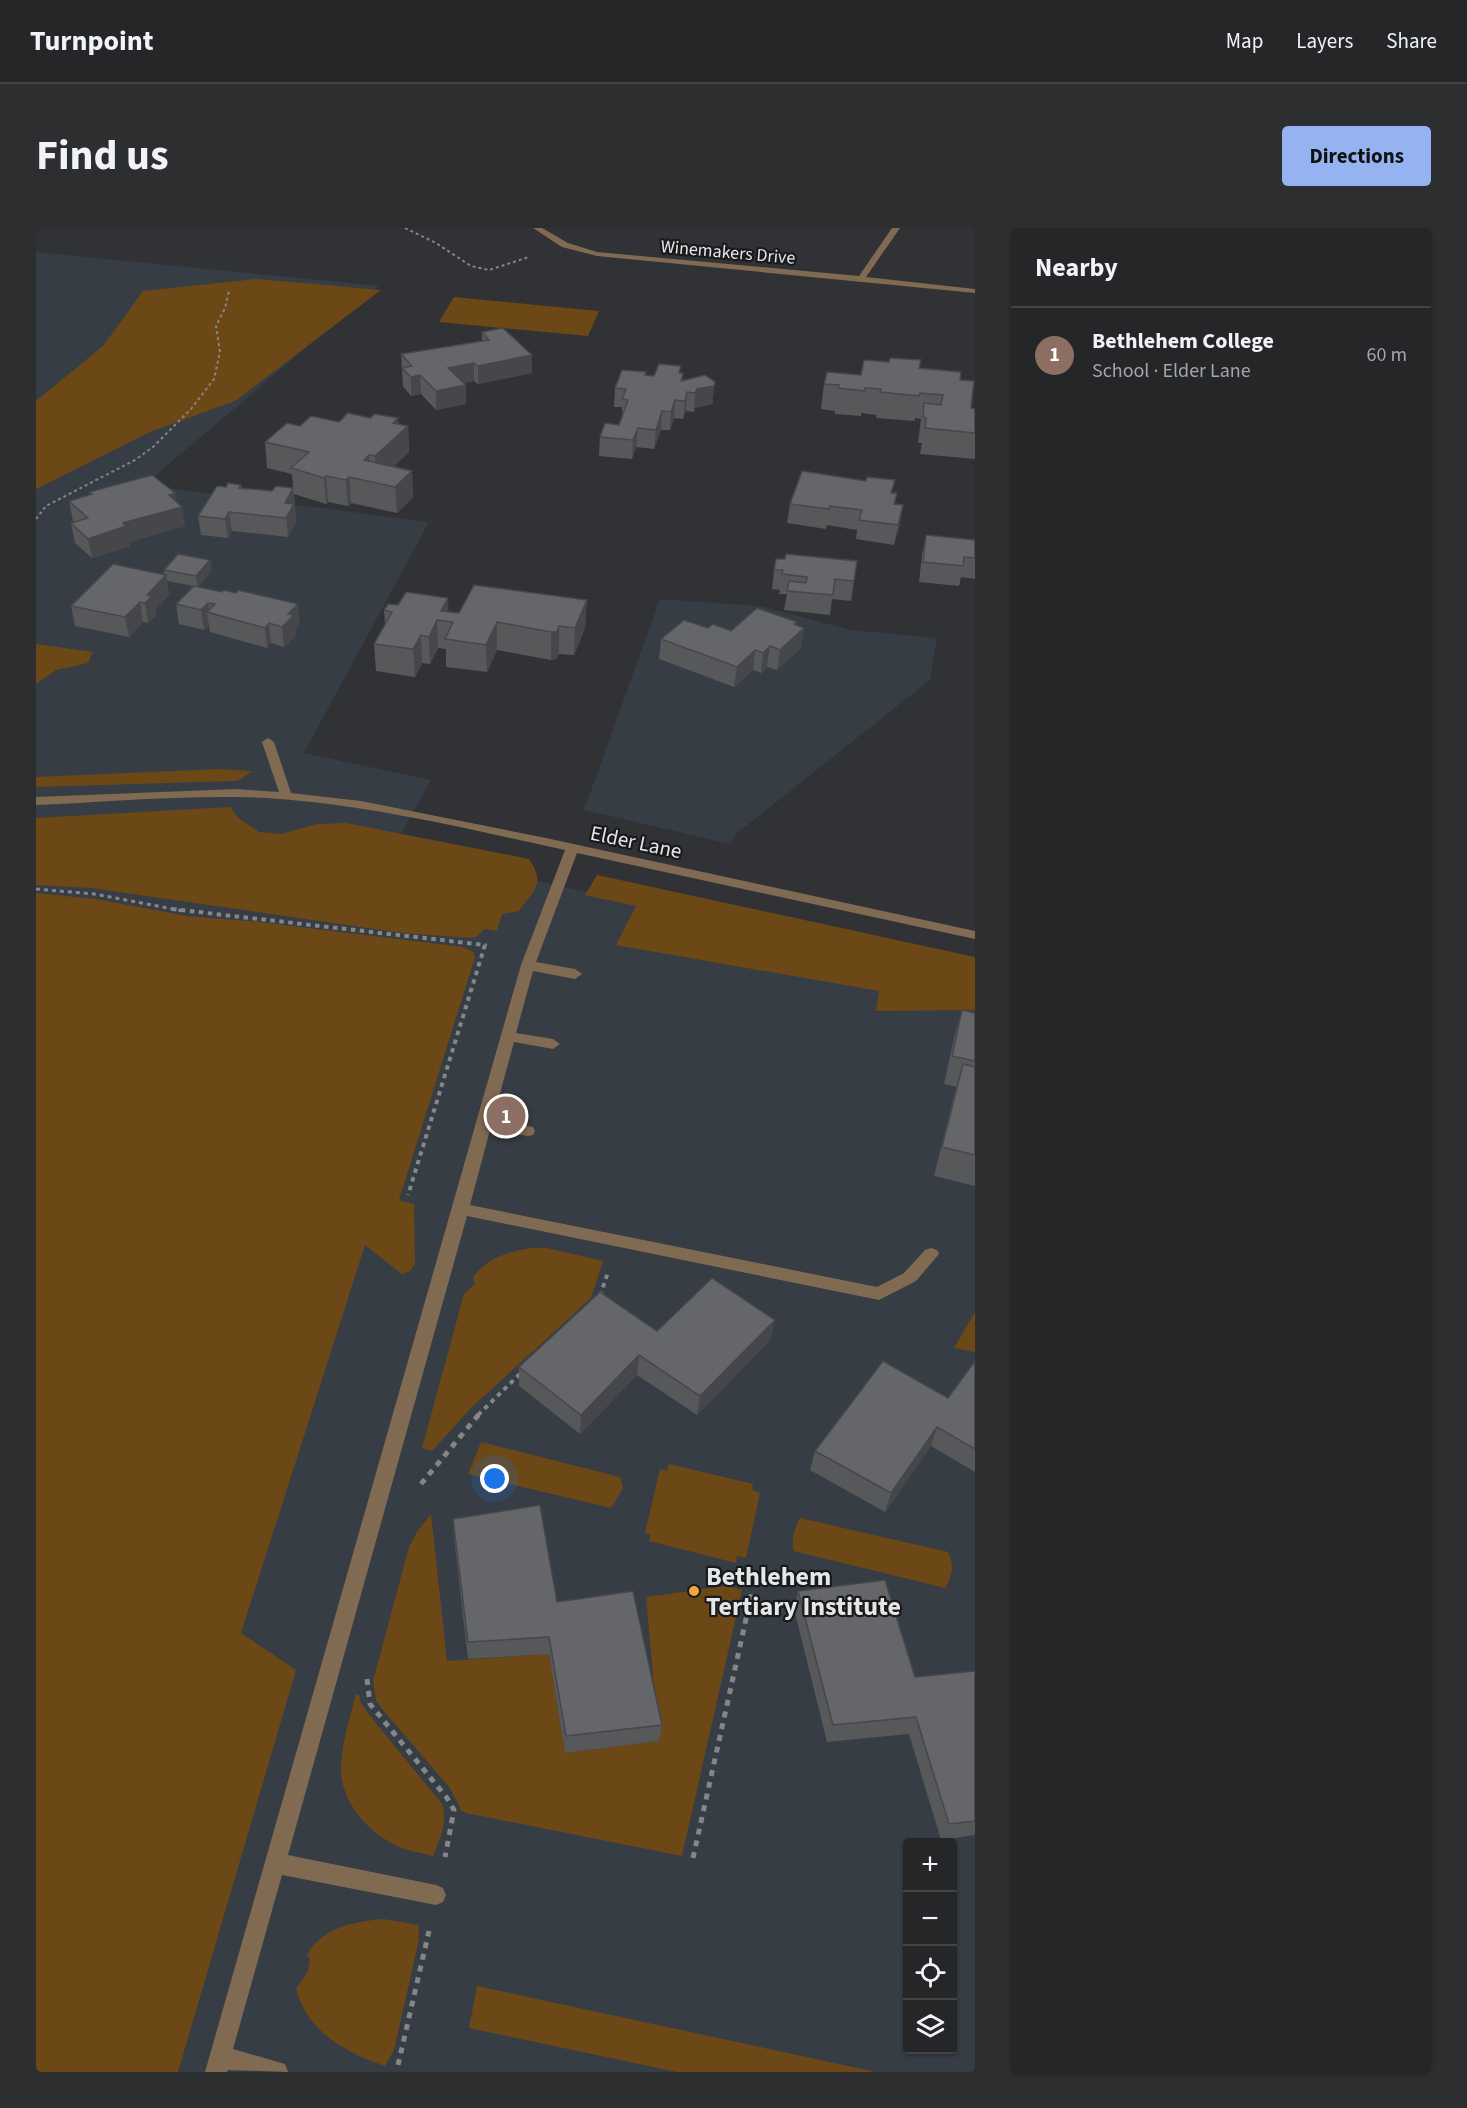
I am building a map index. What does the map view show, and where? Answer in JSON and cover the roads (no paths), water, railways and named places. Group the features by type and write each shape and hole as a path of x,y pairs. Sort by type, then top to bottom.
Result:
{"street":[{"name":"Winemakers Drive","path":"537,228 565,245 597,254 975,291"},
{"path":"861,279 896,228"},
{"path":"268,742 286,796"},
{"name":"Elder Lane","path":"36,801 236,793 361,805 975,935"},
{"path":"277,2072 218,2065 528,966 572,848"},
{"path":"528,966 575,974"},
{"path":"508,1036 553,1044"},
{"path":"484,1123 528,1131"},
{"path":"461,1209 879,1294 910,1277 931,1254"},
{"path":"274,1863 436,1895"}],"place":[{"name":"Bethlehem College","path":"506,1116"},
{"name":"Bethlehem Tertiary Institute","path":"694,1591"}]}
